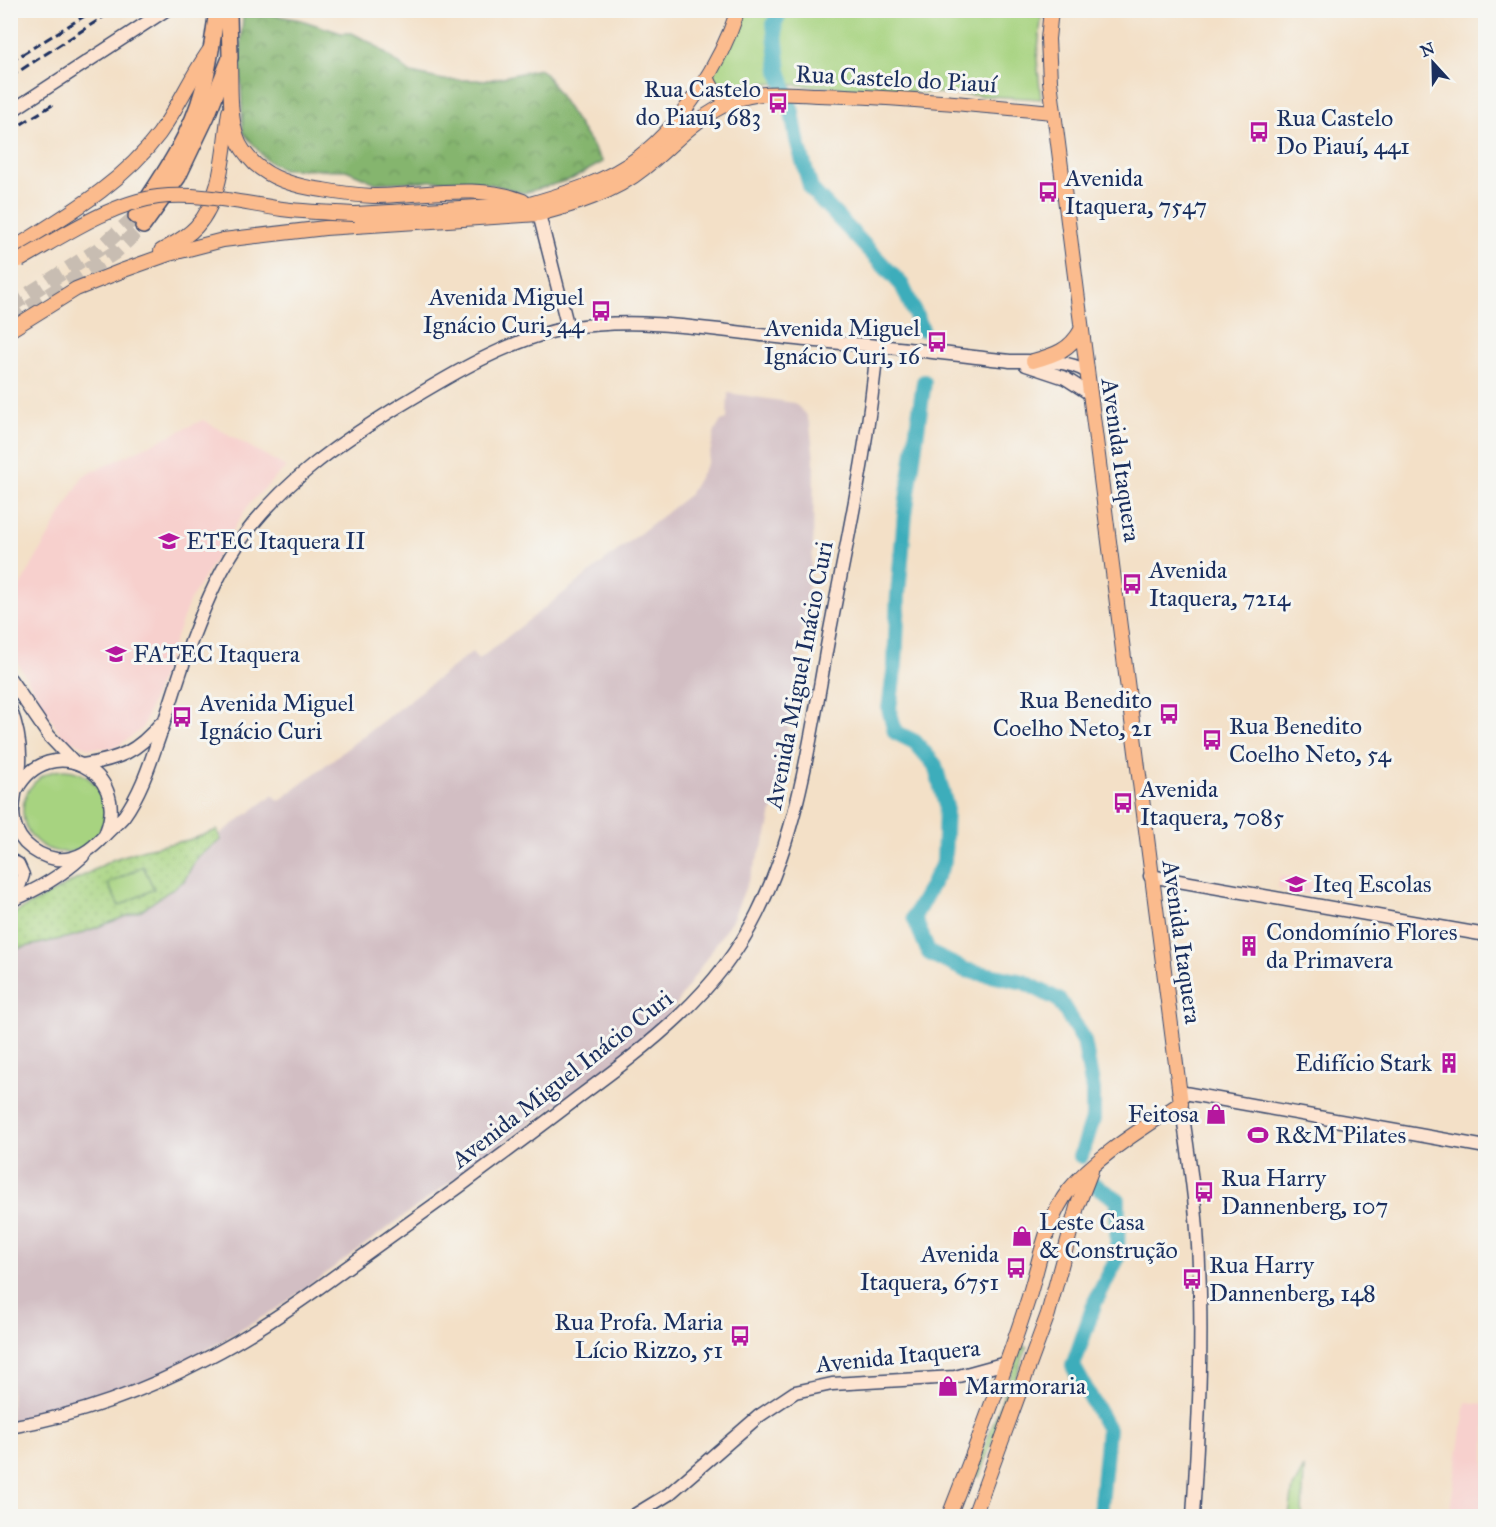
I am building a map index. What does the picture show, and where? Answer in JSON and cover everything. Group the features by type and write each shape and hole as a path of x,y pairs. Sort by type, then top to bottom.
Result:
{"highway":[{"path":"223,11 230,58 195,144 177,177 139,221 191,123 203,91 212,47 223,11"}],"main road":[{"path":"10,330 76,289 169,254 222,240 534,209 556,197 603,178 638,158 661,138 708,79 738,10"},
{"name":"Avenida Itaquera","path":"1006,1364 1051,1224 1067,1193 1093,1167 1180,1097 1054,112 1048,57 1052,10"},
{"path":"14,258 96,194 142,153 158,134 212,47"},
{"path":"230,58 231,97 237,140 247,157 278,179 304,188 373,196 459,192 501,195 534,209"},
{"path":"708,79 711,87 719,95 736,100"},
{"name":"Rua Castelo do Piauí","path":"534,209 559,209 603,192 641,171 691,125 708,113 736,100 761,94 898,98 1054,112"},
{"path":"124,270 182,240 206,214 213,200 217,183 231,97"},
{"path":"693,99 706,101 708,113"},
{"path":"14,258 123,207 158,197 198,197 284,209 356,214 469,208 534,209"},
{"path":"1033,361 1050,357 1068,348 1081,330"},
{"path":"974,1516 1048,1314 1077,1208 1093,1167"},
{"path":"949,1516 1006,1364"}],"street":[{"path":"10,112 166,10"},
{"path":"534,209 568,328"},
{"path":"10,901 45,885 63,873 96,845 123,817 137,795 201,616 224,568 248,530 287,487 304,472 358,433 434,385 473,364 509,348 568,328 614,325 694,327 789,339 1010,361 1033,361 1076,366 1087,372"},
{"name":"Avenida Miguel Inácio Curi","path":"10,1427 106,1402 152,1386 213,1356 297,1304 617,1069 686,1011 720,974 761,906 785,848 796,808 866,441 877,346"},
{"path":"1010,361 1065,378 1090,394"},
{"path":"10,679 49,736 79,763 97,775 107,788 111,804 111,820 104,836"},
{"path":"10,708 20,742 20,763 12,814 15,828 32,850 45,856 58,859 73,858 86,853"},
{"path":"13,798 22,780 31,770 45,763 59,760 79,763 121,756 147,740 167,716"},
{"path":"10,860 18,864 22,875 20,884 10,893"},
{"path":"1150,876 1485,935"},
{"path":"1193,1516 1200,1366 1199,1267 1194,1196 1180,1097 1485,1147"},
{"name":"Avenida Itaquera","path":"633,1516 669,1494 759,1416 795,1392 831,1384 955,1377 1006,1364"}],"shaded area":[{"path":"728,393 794,403 806,414 810,425 814,459 813,551 786,747 767,835 733,918 665,1021 609,1066 281,1306 214,1346 149,1380 77,1407 11,1422 11,915 114,859 145,849 219,835 273,795 279,801 472,652 478,660 689,495 708,462 715,431 721,421 727,419"},
{"path":"203,420 286,467 249,504 189,602 142,729 115,748 89,748 62,737 11,652 11,602 83,476"},
{"name":"Iteq Escolas","path":"1280,876 1314,882 1312,895 1281,889 1278,887"},
{"path":"1466,1402 1485,1404 1485,1516 1449,1516"}],"green space":[{"path":"737,11 1042,11 1037,59 1041,99 763,83 732,92 718,90 712,70"},
{"path":"263,13 301,20 341,33 352,33 373,44 411,73 444,80 489,80 539,69 545,73 603,162 572,179 524,193 491,184 456,180 376,183 346,170 282,169 266,160 243,132 240,59 243,16"},
{"path":"64,770 80,773 93,782 102,795 105,811 102,827 93,840 80,849 64,852 48,849 35,840 26,827 23,811 26,795 35,782 48,773"},
{"path":"217,830 221,840 197,857 184,881 140,911 74,936 11,950 11,915 114,859 145,849 193,839"},
{"path":"143,866 154,889 119,906 108,884"},
{"path":"1022,1346 1027,1347 979,1477 974,1475"},
{"path":"1304,1468 1302,1516 1289,1516 1293,1488"}],"waterway":[{"path":"781,10 774,24 779,71 792,112 797,140 811,189 902,285 922,329"},
{"path":"924,382 905,514 895,665 889,709 895,732 915,742 935,765 946,806 944,862 914,917 929,953 965,970 1024,982 1059,1000 1084,1041 1093,1090 1093,1119 1081,1156"},
{"path":"1095,1185 1118,1200 1117,1259 1095,1302 1073,1366 1108,1429 1100,1516"}],"tunnel":[{"path":"10,306 99,249 136,216"},
{"path":"10,320 114,253 143,226"}],"railway":[{"path":"10,62 94,10"},
{"path":"10,77 114,10"},
{"path":"10,131 54,104"}],"place":[{"name":"Rua Castelo do Piauí, 683","path":"778,103"},
{"name":"Rua Castelo Do Piauí, 441","path":"1259,132"},
{"name":"Avenida Itaquera, 7547","path":"1048,192"},
{"name":"Avenida Miguel Ignácio Curi, 44","path":"601,311"},
{"name":"Avenida Miguel Ignácio Curi, 16","path":"937,342"},
{"name":"ETEC Itaquera II","path":"169,541"},
{"name":"Avenida Itaquera, 7214","path":"1132,584"},
{"name":"FATEC Itaquera","path":"116,654"},
{"name":"Rua Benedito Coelho Neto, 21","path":"1169,714"},
{"name":"Avenida Miguel Ignácio Curi","path":"182,717"},
{"name":"Rua Benedito Coelho Neto, 54","path":"1212,740"},
{"name":"Avenida Itaquera, 7085","path":"1123,803"},
{"name":"Iteq Escolas","path":"1296,884"},
{"name":"Condomínio Flores da Primavera","path":"1249,946"},
{"name":"Edifício Stark","path":"1449,1063"},
{"name":"Feitosa","path":"1216,1114"},
{"name":"R&M Pilates","path":"1258,1135"},
{"name":"Rua Harry Dannenberg, 107","path":"1204,1192"},
{"name":"Leste Casa & Construção","path":"1022,1236"},
{"name":"Avenida Itaquera, 6751","path":"1016,1268"},
{"name":"Rua Harry Dannenberg, 148","path":"1192,1279"},
{"name":"Rua Profa. Maria Lício Rizzo, 51","path":"740,1336"},
{"name":"Marmoraria","path":"948,1386"}]}
